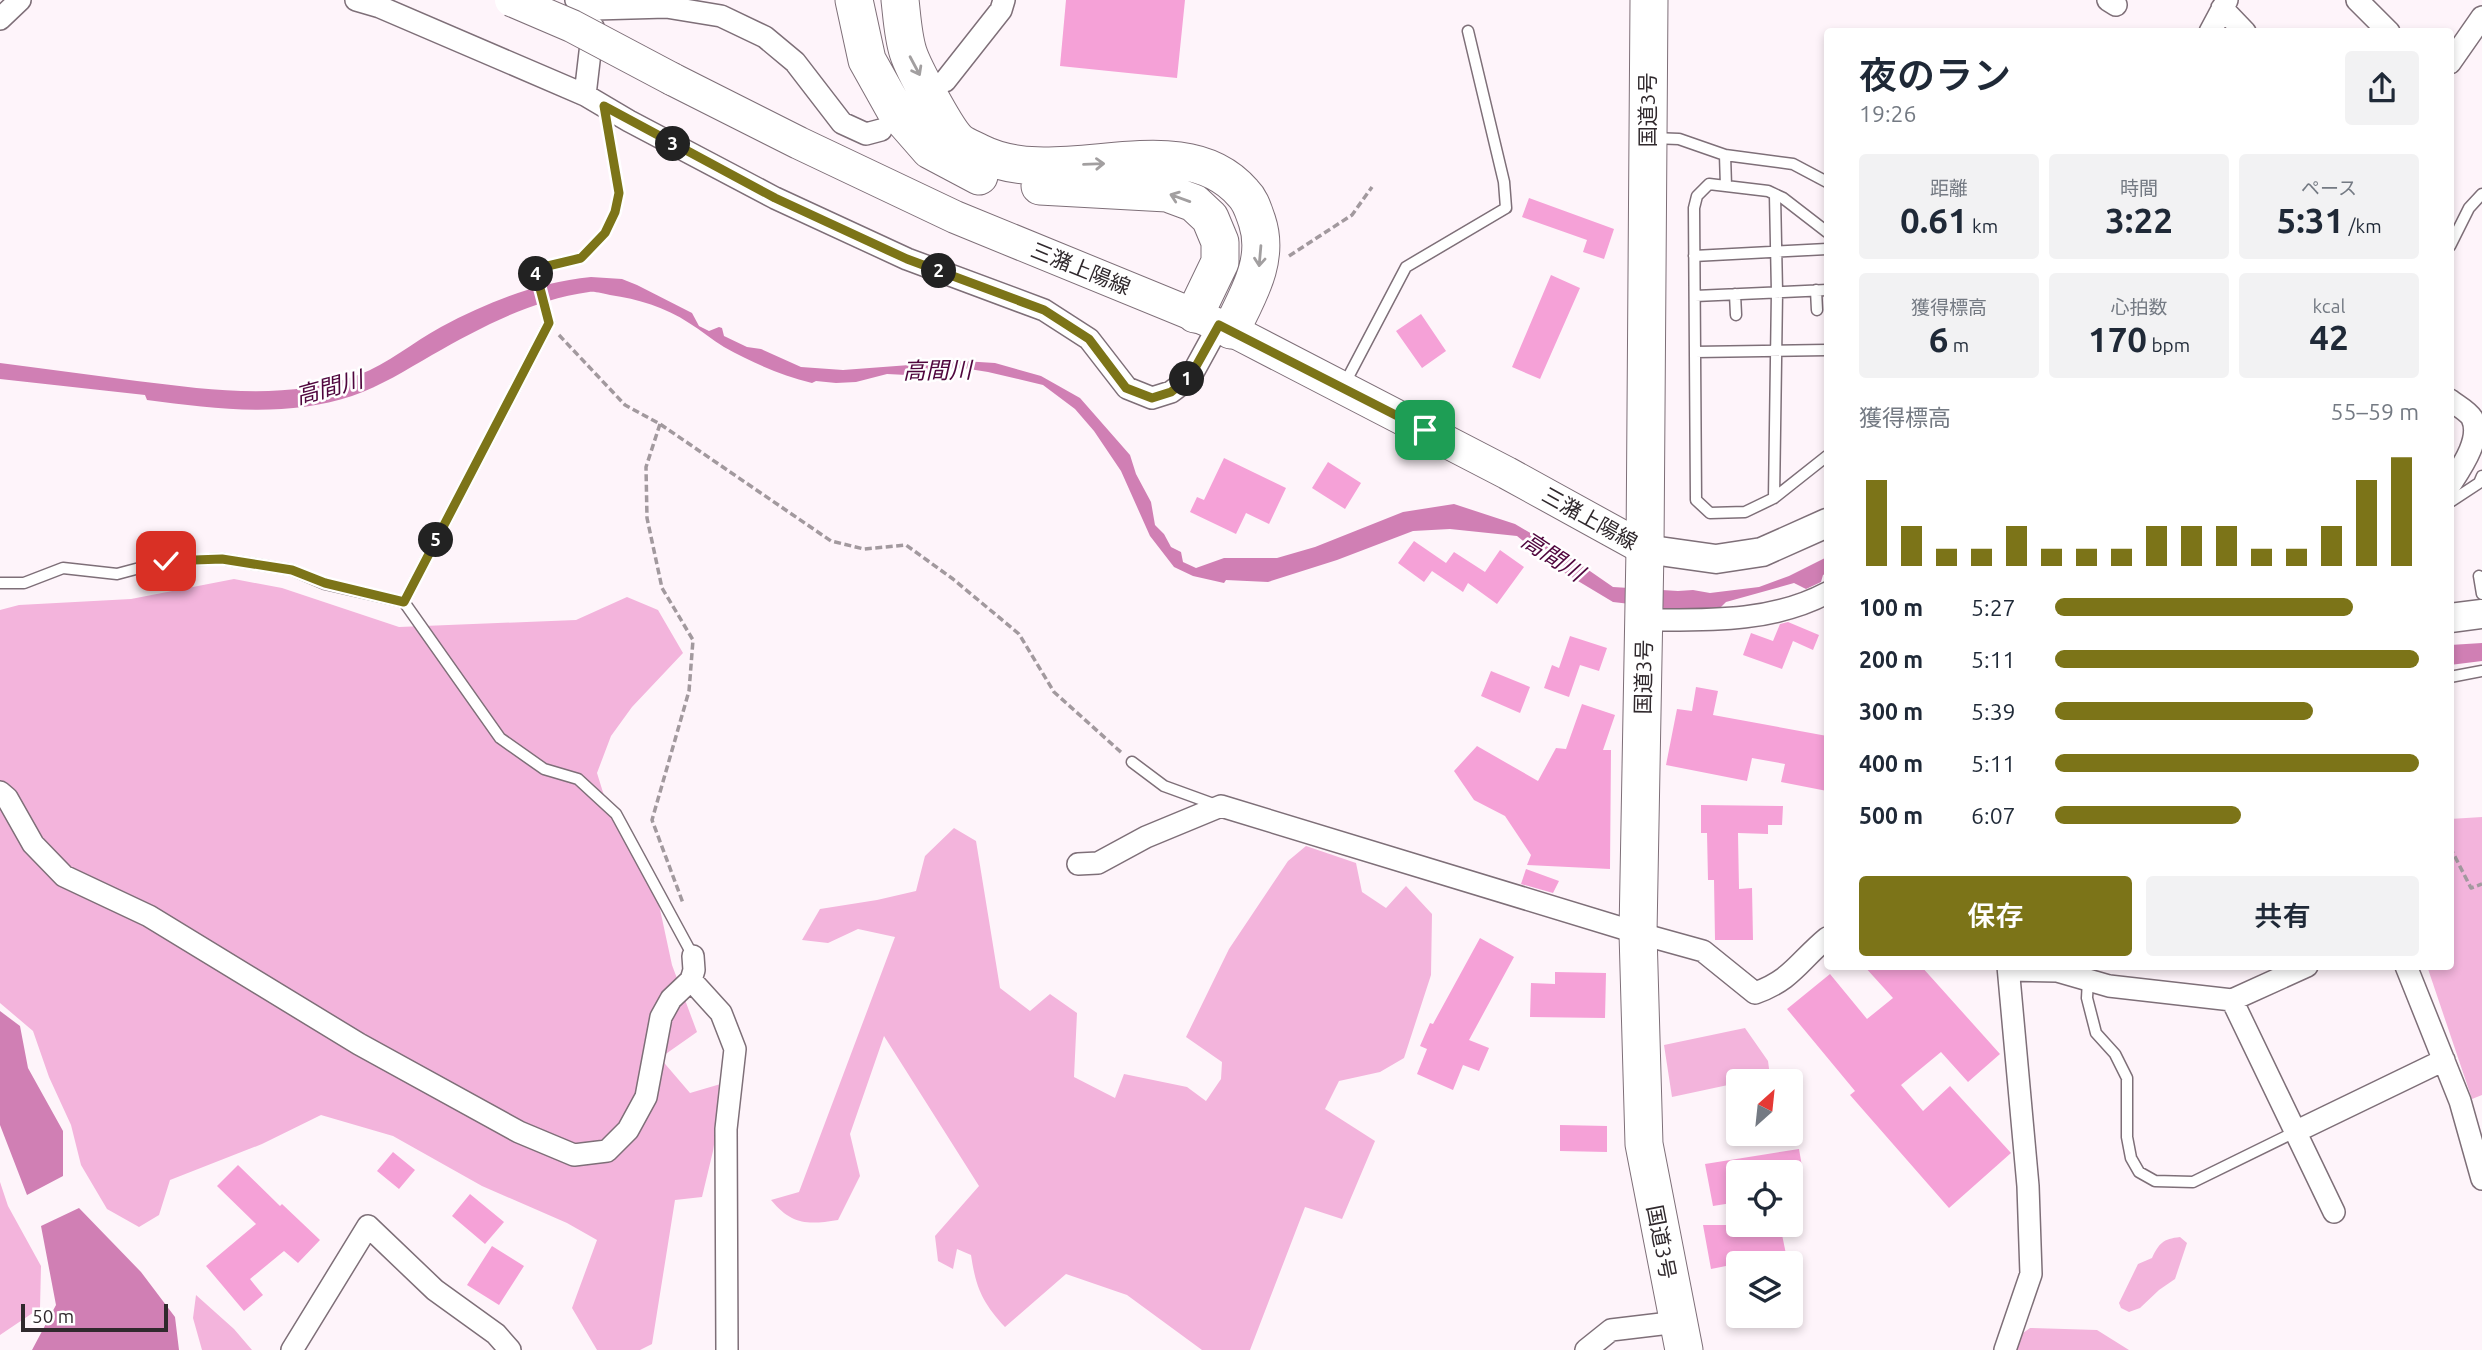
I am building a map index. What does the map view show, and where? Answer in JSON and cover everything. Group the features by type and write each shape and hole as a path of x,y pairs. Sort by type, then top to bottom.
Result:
{"highway":[{"path":"855,0 867,60 895,110 930,150 977,175 1012,184 1167,193 1194,203 1210,218 1220,242 1220,262 1213,281 1215,323"},
{"path":"900,0 908,52 958,141 992,159 1037,166 1167,158 1201,163 1233,180 1250,201 1262,234 1261,264 1215,323"},
{"name":"国道3号","path":"1648,0 1645,562 1638,933 1644,1144 1681,1336"}],"main road":[{"name":"三潴上陽線","path":"511,0 572,26 799,143 955,217 1215,323 1507,472 1645,562"}],"street":[{"path":"0,19 20,0"},
{"path":"356,0 381,4 585,95 775,198 907,259 1044,310 1089,339 1126,388 1152,398 1171,392 1190,377 1215,323"},
{"path":"945,81 1001,9 1004,0"},
{"path":"2357,0 2385,28"},
{"path":"585,95 585,5 658,4 721,16 765,37 795,62 842,124 866,134 881,130"},
{"path":"2212,28 2224,4 2242,28"},
{"path":"2454,57 2482,17"},
{"path":"2454,403 2472,417 2476,432 2468,457 2454,479"},
{"path":"1645,562 1716,559 1762,552 1824,524"},
{"path":"1644,616 1742,618 1779,611 1824,594"},
{"path":"2454,618 2482,614"},
{"path":"0,792 7,798 33,844 64,876 149,916 359,1044 519,1132 574,1156 607,1151 628,1130 646,1097 661,1017 671,999 691,980 694,971 693,956"},
{"path":"1078,864 1098,863 1146,837 1221,806 1703,951 1755,993 1774,986 1792,974 1824,941"},
{"path":"2006,1350 2031,1274 2028,1186 2009,970"},
{"path":"2041,970 2057,971 2109,986 2232,1000 2298,970"},
{"path":"2408,970 2460,1101 2482,1179"},
{"path":"691,980 721,1013 735,1049 726,1129 727,1350"},
{"path":"2232,1000 2334,1212"},
{"path":"2295,1132 2444,1060"},
{"path":"292,1350 368,1226 435,1290 496,1334 510,1350"},
{"path":"1586,1350 1611,1331 1681,1336"}],"lane":[{"path":"1343,388 1406,267 1506,208 1504,183 1468,31"},
{"path":"1647,138 1679,139 1725,155 1793,164 1824,180"},
{"path":"1725,155 1726,186"},
{"path":"1824,230 1783,198 1768,191 1709,184 1697,196 1694,208 1696,500 1710,513 1745,512 1774,498 1824,458"},
{"path":"2454,238 2469,208 2482,194"},
{"path":"1774,498 1777,292 1775,195"},
{"path":"1694,257 1824,249"},
{"path":"1695,296 1821,290 1817,310"},
{"path":"1735,294 1736,315"},
{"path":"404,602 549,323"},
{"path":"1695,352 1824,349"},
{"path":"2454,499 2479,482 2482,476"},
{"path":"0,583 24,583 63,568 117,574 166,561 222,559 292,570 325,583 404,602 500,738 544,769 578,779 616,814 693,956"},
{"path":"2479,576 2482,594"},
{"path":"2454,676 2482,671"},
{"path":"1132,762 1164,786 1221,806"},
{"path":"2088,980 2087,998 2096,1033 2115,1054 2127,1078 2127,1137 2131,1158 2139,1172 2155,1181 2193,1182 2295,1132"}],"path":[{"path":"604,106 619,193 615,212 605,233 581,258 535,269 549,323 583,363 625,405 660,424 831,541 864,550 906,545 953,579 1019,634 1054,692 1132,762"},
{"path":"1283,267 1289,255 1352,215 1372,187"},
{"path":"660,424 646,467 647,518 662,588 693,640 689,691 652,820 685,910"},
{"path":"2454,855 2471,888 2482,884"}],"shaded area":[{"path":"234,579 282,588 399,627 576,620 627,597 658,610 683,653 632,707 611,736 597,773 610,815 658,900 672,965 697,1032 660,1058 690,1093 724,1083 702,1197 675,1200 652,1344 640,1350 597,1350 572,1308 597,1240 567,1223 482,1186 393,1136 321,1115 262,1144 170,1180 159,1215 139,1227 107,1209 81,1165 71,1125 49,1077 33,1031 0,1003 0,610 19,605 131,599"},
{"path":"2482,817 2482,1095 2472,1099 2428,970 2454,970 2454,819"},
{"path":"954,828 976,841 1000,988 1030,1011 1050,994 1077,1013 1074,1077 1115,1098 1124,1074 1187,1087 1206,1101 1221,1079 1222,1062 1186,1037 1229,949 1288,861 1306,846 1356,863 1362,892 1386,908 1406,886 1432,914 1431,975 1404,1058 1380,1072 1339,1081 1325,1109 1375,1141 1342,1219 1305,1207 1250,1350 1202,1350 1127,1295 1066,1274 1005,1327 981,1294 971,1255 957,1249 953,1269 938,1261 935,1236 979,1186 884,1036 850,1134 860,1176 838,1220 809,1222 793,1219 771,1200 799,1192 895,937 858,929 828,943 802,940 820,909 916,891 925,856"},
{"path":"1745,1028 1768,1061 1769,1069 1726,1069 1726,1085 1672,1097 1664,1045"},
{"path":"0,1182 8,1206 41,1266 40,1308 0,1335"},
{"path":"2180,1237 2187,1243 2175,1279 2140,1308 2129,1312 2121,1308 2119,1303 2138,1264 2152,1258 2162,1243"},
{"path":"196,1295 234,1329 252,1350 202,1350 193,1318"},
{"path":"2030,1328 2097,1330 2129,1350 1999,1350"}],"water":[{"name":"高間川","path":"591,277 622,279 692,313 699,326 709,331 722,328 724,336 801,367 843,370 963,361 995,363 1041,376 1080,398 1130,455 1136,474 1151,502 1155,525 1171,547 1181,552 1183,562 1196,568 1224,558 1277,558 1315,547 1403,512 1454,504 1515,524 1561,551 1613,587 1710,593 1759,587 1824,558 1824,574 1821,582 1806,589 1794,583 1726,602 1718,610 1673,609 1613,602 1558,569 1517,536 1450,529 1413,531 1337,560 1268,582 1226,580 1224,583 1193,576 1174,567 1150,536 1121,471 1094,431 1075,409 1043,385 963,368 918,371 907,375 887,374 856,382 812,383 745,358 661,308 594,292 547,301 527,308 469,334 373,387 327,403 301,407 250,410 198,406 147,400 145,395 0,379 0,363 220,390 276,391 304,388 331,383 369,370 441,327 495,301"},
{"path":"2482,643 2482,661 2454,664 2454,645"},
{"path":"0,1011 20,1026 28,1068 63,1131 63,1176 27,1195 0,1125"},
{"path":"79,1208 141,1272 175,1317 179,1350 32,1350 56,1305 41,1226"}],"building":[{"path":"1066,0 1185,0 1177,78 1060,66"},
{"path":"1529,198 1614,229 1604,259 1583,252 1587,240 1522,217"},
{"path":"1551,275 1580,288 1540,379 1512,367"},
{"path":"1421,314 1446,351 1422,368 1396,331"},
{"path":"1224,458 1286,488 1269,524 1246,513 1236,534 1190,512 1197,497 1204,500"},
{"path":"1328,462 1361,483 1345,509 1312,488"},
{"path":"1414,541 1446,563 1454,552 1485,572 1500,550 1524,567 1497,604 1468,583 1463,592 1432,571 1424,582 1398,563"},
{"path":"1788,622 1819,635 1813,650 1793,641 1782,669 1743,655 1751,633 1773,641 1780,624"},
{"path":"1570,636 1607,648 1599,671 1580,665 1569,697 1544,688 1552,665 1559,668"},
{"path":"1491,671 1530,687 1520,713 1481,696"},
{"path":"1696,687 1718,691 1713,715 1824,735 1824,790 1781,782 1785,764 1752,758 1747,781 1666,765 1677,709 1692,711"},
{"path":"1582,704 1615,715 1603,750 1611,750 1610,869 1527,865 1531,855 1505,816 1474,800 1454,771 1477,746 1538,781 1556,748 1566,749"},
{"path":"1701,805 1783,806 1782,825 1768,825 1768,834 1738,833 1739,889 1752,888 1753,940 1715,940 1714,880 1708,880 1707,833 1701,833"},
{"path":"1526,869 1559,881 1553,893 1521,884"},
{"path":"1480,938 1514,957 1469,1040 1489,1048 1479,1071 1463,1065 1453,1090 1417,1074 1427,1049 1420,1046 1430,1023 1433,1024"},
{"path":"1868,970 1925,970 2000,1054 1968,1082 1941,1052 1901,1085 1923,1111 1950,1086 2011,1153 1949,1208 1850,1095 1855,1091 1787,1009 1830,974 1867,1019 1893,998"},
{"path":"1555,972 1606,973 1605,1018 1530,1017 1531,983 1555,984"},
{"path":"1560,1125 1607,1126 1607,1152 1560,1151"},
{"path":"1799,1149 1801,1160 1730,1160"},
{"path":"393,1152 415,1170 399,1189 377,1171"},
{"path":"1726,1161 1726,1204 1713,1206 1705,1164"},
{"path":"238,1165 320,1240 298,1263 284,1251 250,1279 263,1295 244,1311 206,1266 256,1224 217,1186"},
{"path":"470,1194 504,1222 485,1244 452,1216"},
{"path":"1703,1225 1726,1225 1726,1237 1782,1237 1785,1251 1726,1251 1726,1266 1711,1269"},
{"path":"492,1246 524,1266 499,1305 467,1285"}],"route":[{"path":"166,561 222,559 292,570 325,583 404,602 549,323 535,269 581,258 605,233 615,212 619,193 604,106 775,198 907,259 1044,310 1089,339 1126,388 1152,398 1171,392 1190,377 1219,325 1425,430"}]}
